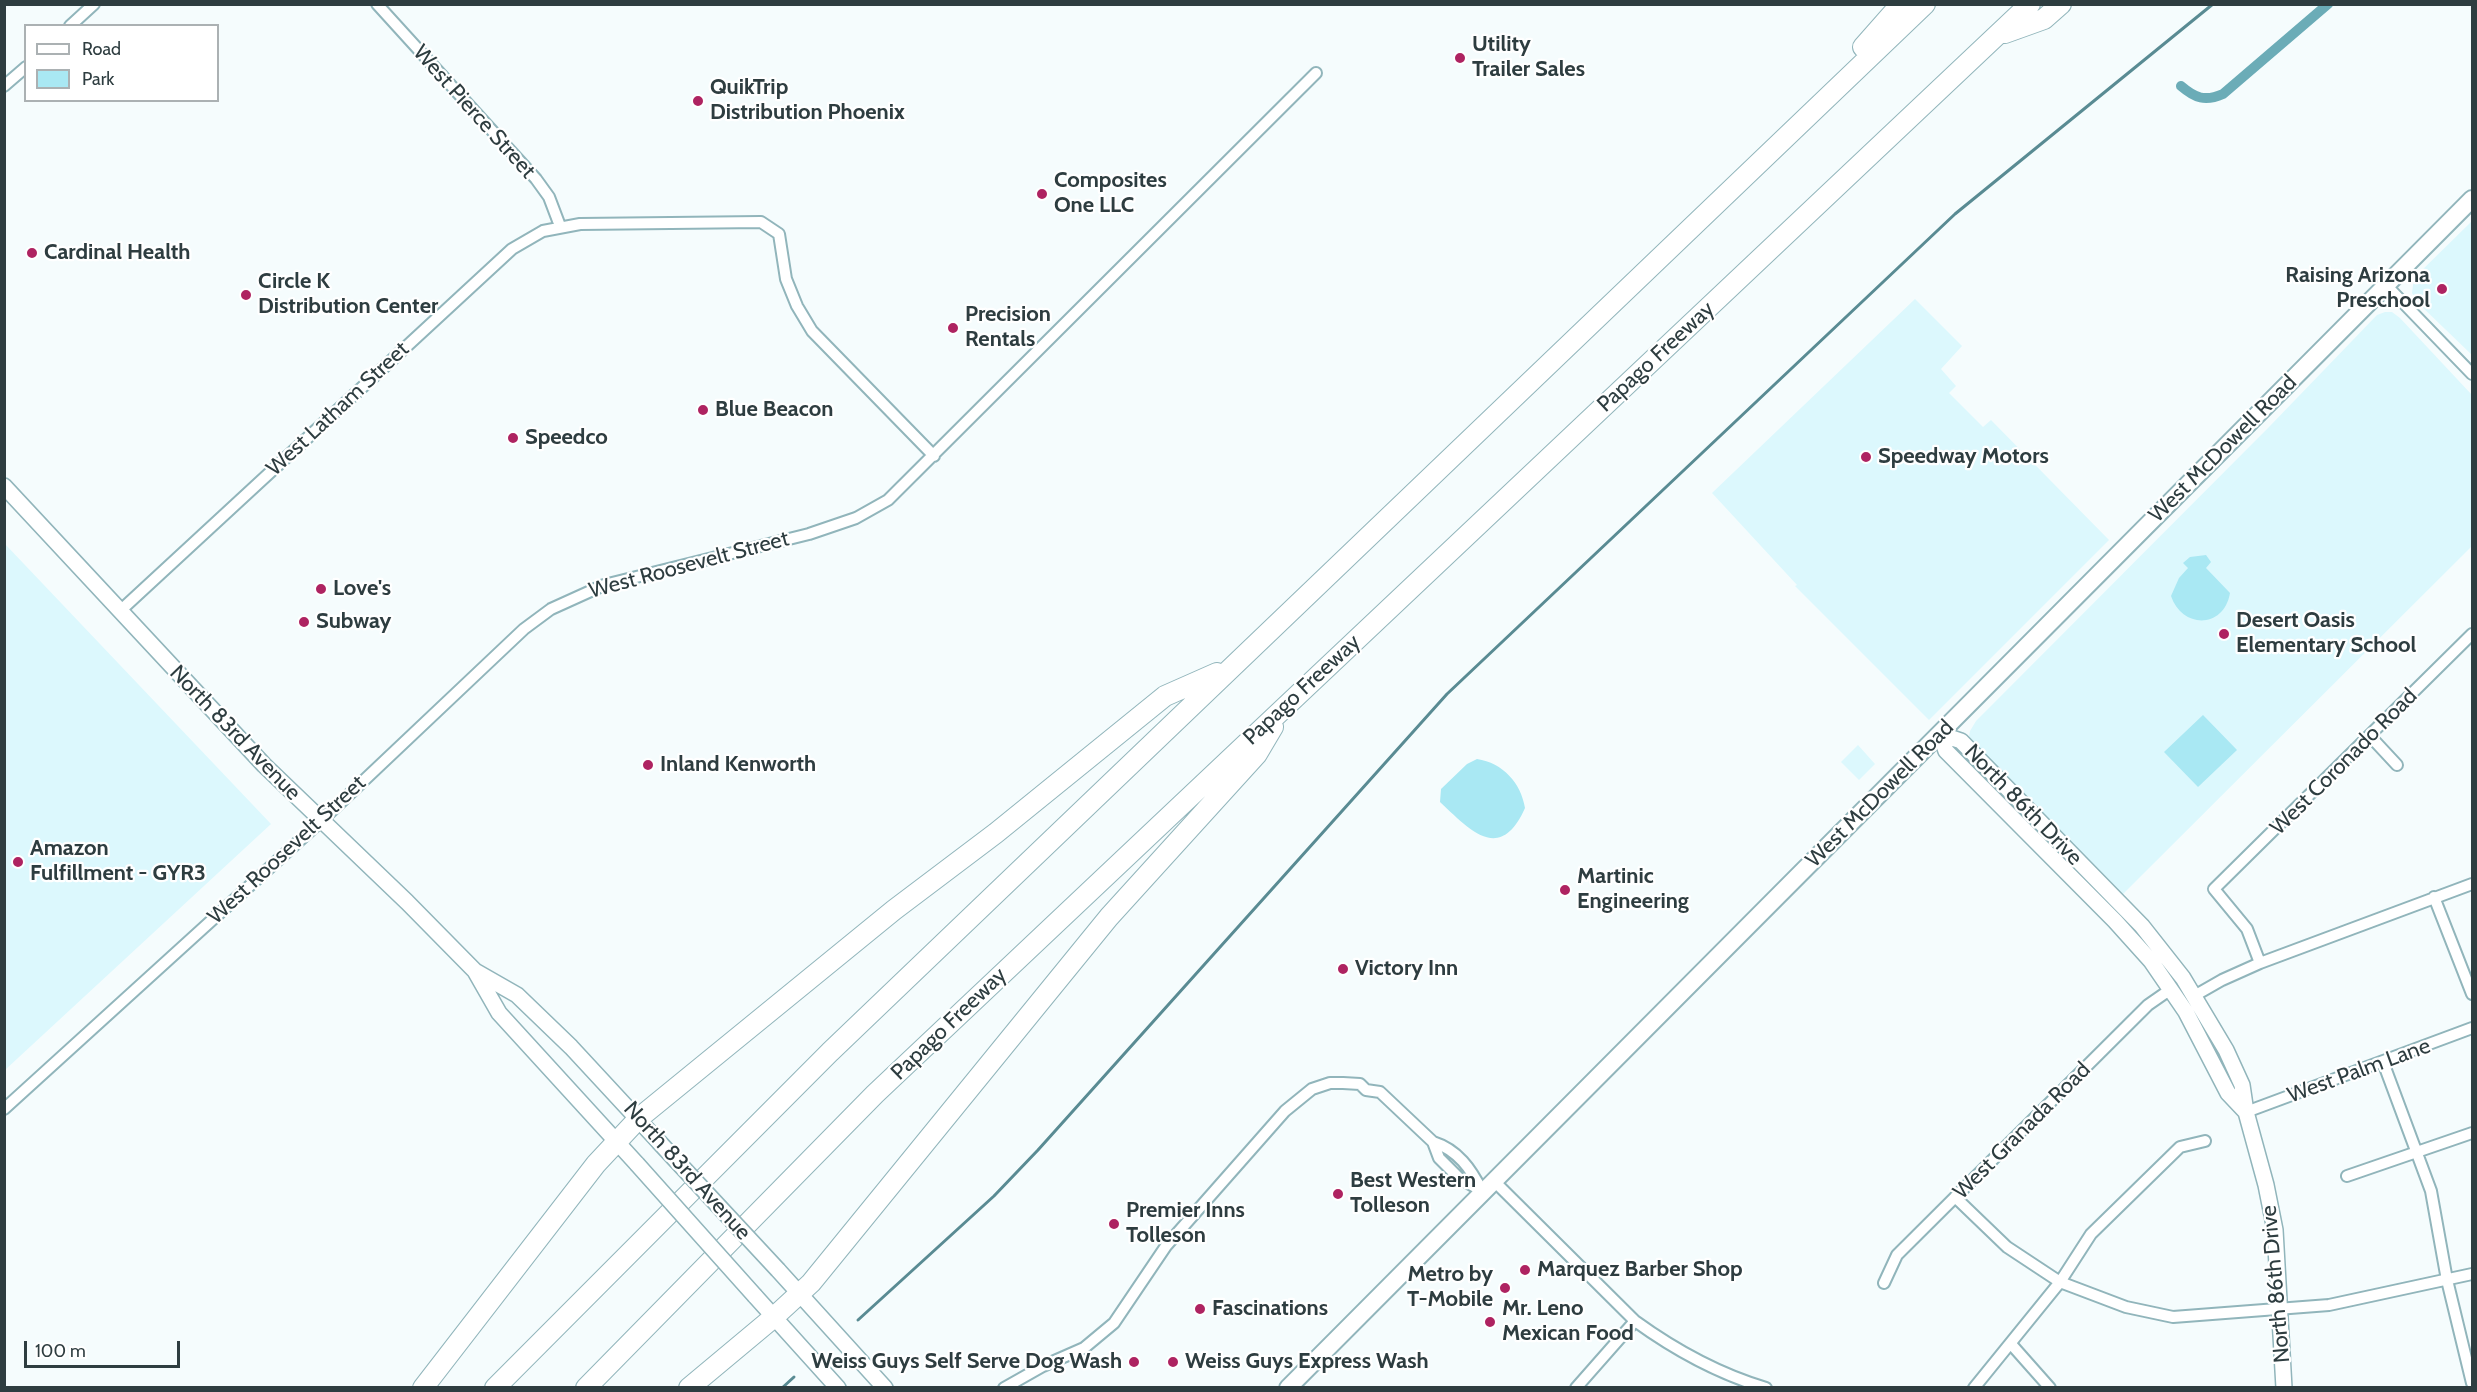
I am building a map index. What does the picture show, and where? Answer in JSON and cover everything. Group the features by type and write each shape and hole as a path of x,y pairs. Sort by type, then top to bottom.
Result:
{"highway":[{"path":"1786,135 1901,4"},
{"path":"495,1388 830,1052 1925,4"},
{"name":"Papago Freeway","path":"586,1388 875,1094 2030,4"},
{"path":"1997,37 2044,19 2061,4"},
{"path":"423,1388 596,1164 639,1118 894,910 996,833 1165,696 1230,667"},
{"path":"689,1388 811,1283 1109,916 1257,754 1287,704"}],"main road":[{"name":"West McDowell Road","path":"1288,1388 2472,199"},
{"name":"North 83rd Avenue","path":"4,486 184,683 321,821 476,971 517,995 571,1047 639,1118 885,1388"},
{"name":"North 86th Drive","path":"1940,734 1960,741 2154,940 2194,996 2226,1050 2242,1085 2246,1112 2266,1185 2275,1230 2284,1388"},
{"name":"North 86th Drive","path":"1940,734 1946,751 2141,950 2172,989 2203,1041 2228,1092 2246,1112"},
{"path":"2141,950 2154,940"},
{"name":"North 83rd Avenue","path":"476,971 499,1013 834,1383"}],"street":[{"path":"72,24 94,4"},
{"name":"West Pierce Street","path":"377,4 536,179 549,197 560,226"},
{"path":"4,86 24,69"},
{"name":"West Roosevelt Street","path":"4,1109 321,821 524,629 551,609 604,585 809,534 856,518 888,500 1316,73"},
{"name":"West Latham Street","path":"120,612 512,249 543,231 560,226 653,222 761,222 778,234 786,279 797,306 812,331 934,456"},
{"path":"2386,285 2472,374"},
{"name":"West Coronado Road","path":"2260,963 2247,929 2214,889 2472,634"},
{"path":"2370,736 2397,765"},
{"path":"2194,996 2260,963 2472,884"},
{"path":"2434,897 2472,994"},
{"name":"West Granada Road","path":"1884,1283 1897,1255 2148,1005 2172,989"},
{"name":"West Palm Lane","path":"2246,1112 2472,1028"},
{"path":"2383,1062 2431,1191 2447,1280 2472,1383"},
{"path":"1004,1388 1043,1366 1084,1348 1101,1336 1114,1323 1166,1246 1285,1111 1312,1089 1330,1083 1360,1084 1366,1090 1380,1092 1433,1142 1439,1158 1462,1182 1487,1186 1635,1321 1659,1338 1724,1374 1766,1388"},
{"path":"2347,1176 2472,1133"},
{"path":"1974,1388 2060,1282 2091,1234 2180,1147 2205,1141"},
{"path":"1955,1197 2007,1247 2060,1282 2126,1307 2173,1317 2328,1305 2472,1274"},
{"path":"1576,1388 1635,1321"},
{"path":"2011,1344 2050,1388"}],"shaded area":[{"name":"Raising Arizona Preschool","path":"2472,221 2472,355 2418,303 2412,293 2414,278"},
{"path":"1915,299 1962,346 1941,369 1956,386 1949,393 1983,427 1991,420 2109,540 1929,720 1795,586 1797,585 1712,493"},
{"name":"Desert Oasis Elementary School","path":"2392,312 2400,318 2472,395 2472,546 2123,894 1974,745 1969,736 1970,731 1976,721 2269,427 2377,315"},
{"path":"5,544 271,824 5,1070"},
{"path":"1858,745 1875,764 1859,780 1841,762"}],"green space":[{"path":"2206,555 2211,562 2206,568 2230,593 2220,613 2212,618 2193,619 2184,615 2176,607 2171,596 2179,578 2188,568 2183,563 2190,557"},
{"path":"2203,715 2237,750 2198,787 2164,752"},
{"path":"1477,759 1503,770 1515,783 1523,799 1525,808 1515,825 1505,835 1495,838 1473,831 1440,802 1441,789 1467,764"}],"waterway":[{"path":"858,1320 994,1196 1038,1150 1447,694 1955,214 2213,4"},
{"path":"2181,86 2200,98 2211,98 2223,94 2328,4"},
{"path":"782,1388 794,1377"}],"place":[{"name":"Utility Trailer Sales","path":"1460,58"},
{"name":"QuikTrip Distribution Phoenix","path":"698,101"},
{"name":"Composites One LLC","path":"1042,194"},
{"name":"Cardinal Health","path":"32,253"},
{"name":"Raising Arizona Preschool","path":"2442,289"},
{"name":"Circle K Distribution Center","path":"246,295"},
{"name":"Precision Rentals","path":"953,328"},
{"name":"Blue Beacon","path":"703,410"},
{"name":"Speedco","path":"513,438"},
{"name":"Speedway Motors","path":"1866,457"},
{"name":"Love's","path":"321,589"},
{"name":"Subway","path":"304,622"},
{"name":"Desert Oasis Elementary School","path":"2224,634"},
{"name":"Inland Kenworth","path":"648,765"},
{"name":"Amazon Fulfillment - GYR3","path":"18,862"},
{"name":"Martinic Engineering","path":"1565,890"},
{"name":"Victory Inn","path":"1343,969"},
{"name":"Best Western Tolleson","path":"1338,1194"},
{"name":"Premier Inns Tolleson","path":"1114,1224"},
{"name":"Marquez Barber Shop","path":"1525,1270"},
{"name":"Metro by T-Mobile","path":"1505,1288"},
{"name":"Fascinations","path":"1200,1309"},
{"name":"Mr. Leno Mexican Food","path":"1490,1322"},
{"name":"Weiss Guys Self Serve Dog Wash","path":"1134,1362"},
{"name":"Weiss Guys Express Wash","path":"1173,1362"}]}
